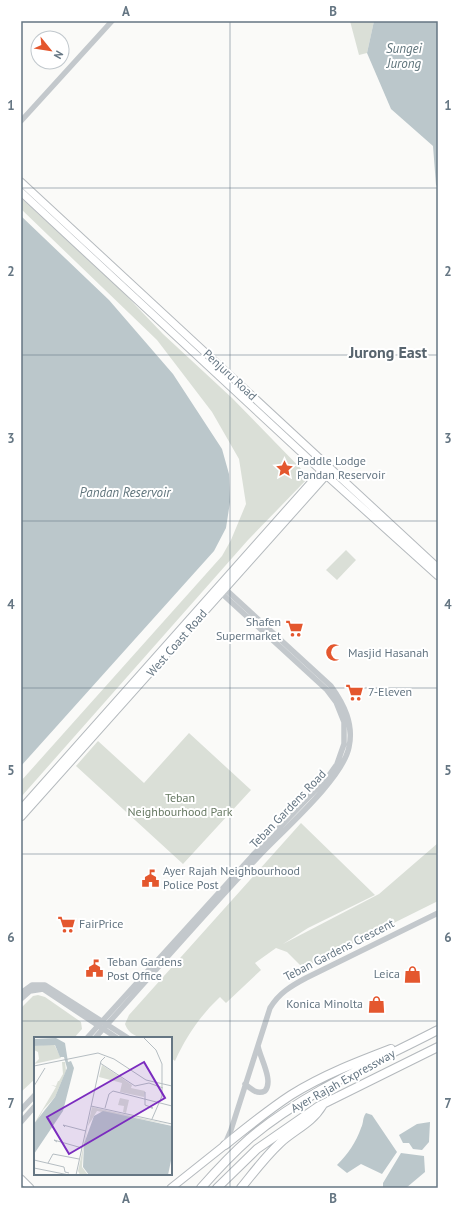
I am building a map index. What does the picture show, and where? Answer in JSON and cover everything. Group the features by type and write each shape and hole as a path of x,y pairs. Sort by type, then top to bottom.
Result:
{"highway":[{"name":"Ayer Rajah Expressway","path":"201,1188 250,1138 286,1112 324,1088 438,1030"},
{"path":"225,1145 290,1096 315,1081 348,1066 428,1036"},
{"name":"Ayer Rajah Expressway","path":"217,1188 257,1149 325,1102 438,1047"},
{"path":"241,1188 264,1159 282,1142 316,1116 325,1102"}],"main road":[{"name":"Penjuru Road","path":"21,182 438,568"},
{"name":"Penjuru Road","path":"21,192 324,473 438,576"},
{"name":"West Coast Road","path":"21,809 329,467"},
{"name":"West Coast Road","path":"21,817 220,588"},
{"path":"171,1188 225,1145"},
{"path":"21,1179 30,1188"}],"street":[{"path":"21,121 112,21"},
{"name":"Teban Gardens Road","path":"88,1037 102,1026 255,856 334,778 344,762 349,747 350,721 342,701 331,686 220,588"},
{"name":"Teban Gardens Crescent","path":"225,1145 270,1008 275,1000 288,988 438,913"},
{"path":"21,993 32,985 45,985 116,1037"},
{"path":"21,999 30,991 43,989 102,1026 126,1037"},
{"name":"Teban Gardens Road","path":"96,1037 102,1026"},
{"path":"245,1084 254,1091 258,1092 265,1090 269,1085 269,1079 260,1057 258,1046"},
{"path":"21,1110 34,1096"},
{"path":"21,1122 34,1107"}],"green space":[{"path":"350,21 374,21 367,53 359,55"},
{"path":"21,198 120,289 163,334 232,398 309,477 248,540 21,797 21,781 222,556 231,540 246,504 239,459 212,412 157,340 21,209"},
{"path":"346,550 356,560 337,580 326,570"},
{"name":"Teban Neighbourhood Park","path":"189,733 251,790 183,864 76,766 98,741 144,783"},
{"path":"301,823 375,895 308,928 283,944 379,894 438,843 438,901 303,968 287,952 276,948 255,963 261,970 226,1003 220,997 206,1011 189,1034 175,1061 172,1059 172,1037 138,1037 128,1030 125,1024 129,1015"},
{"path":"38,995 45,997 81,1022 82,1029 75,1037 34,1037 34,1080 21,1092 21,1008 33,996"}],"water":[{"name":"Sungei Jurong","path":"374,21 438,21 438,187 436,185 433,146 391,109 367,53"},
{"name":"Pandan Reservoir","path":"21,216 109,300 173,374 222,449 229,474 230,502 226,528 214,551 21,766"},
{"path":"366,1113 372,1115 397,1152 382,1174 361,1164 347,1173 337,1165 354,1143"},
{"path":"430,1122 429,1142 422,1150 413,1149 409,1143 403,1143 399,1135 417,1124"},
{"path":"401,1153 424,1156 425,1172 406,1188 383,1188 383,1183"}],"place":[{"name":"Paddle Lodge Pandan Reservoir","path":"284,468"},
{"name":"Shafen Supermarket","path":"294,629"},
{"name":"Masjid Hasanah","path":"335,653"},
{"name":"7-Eleven","path":"355,692"},
{"name":"Ayer Rajah Neighbourhood Police Post","path":"150,878"},
{"name":"FairPrice","path":"66,924"},
{"name":"Teban Gardens Post Office","path":"94,969"},
{"name":"Leica","path":"413,974"},
{"name":"Konica Minolta","path":"376,1004"}],"district":[{"name":"Jurong East","path":"388,352"}]}
